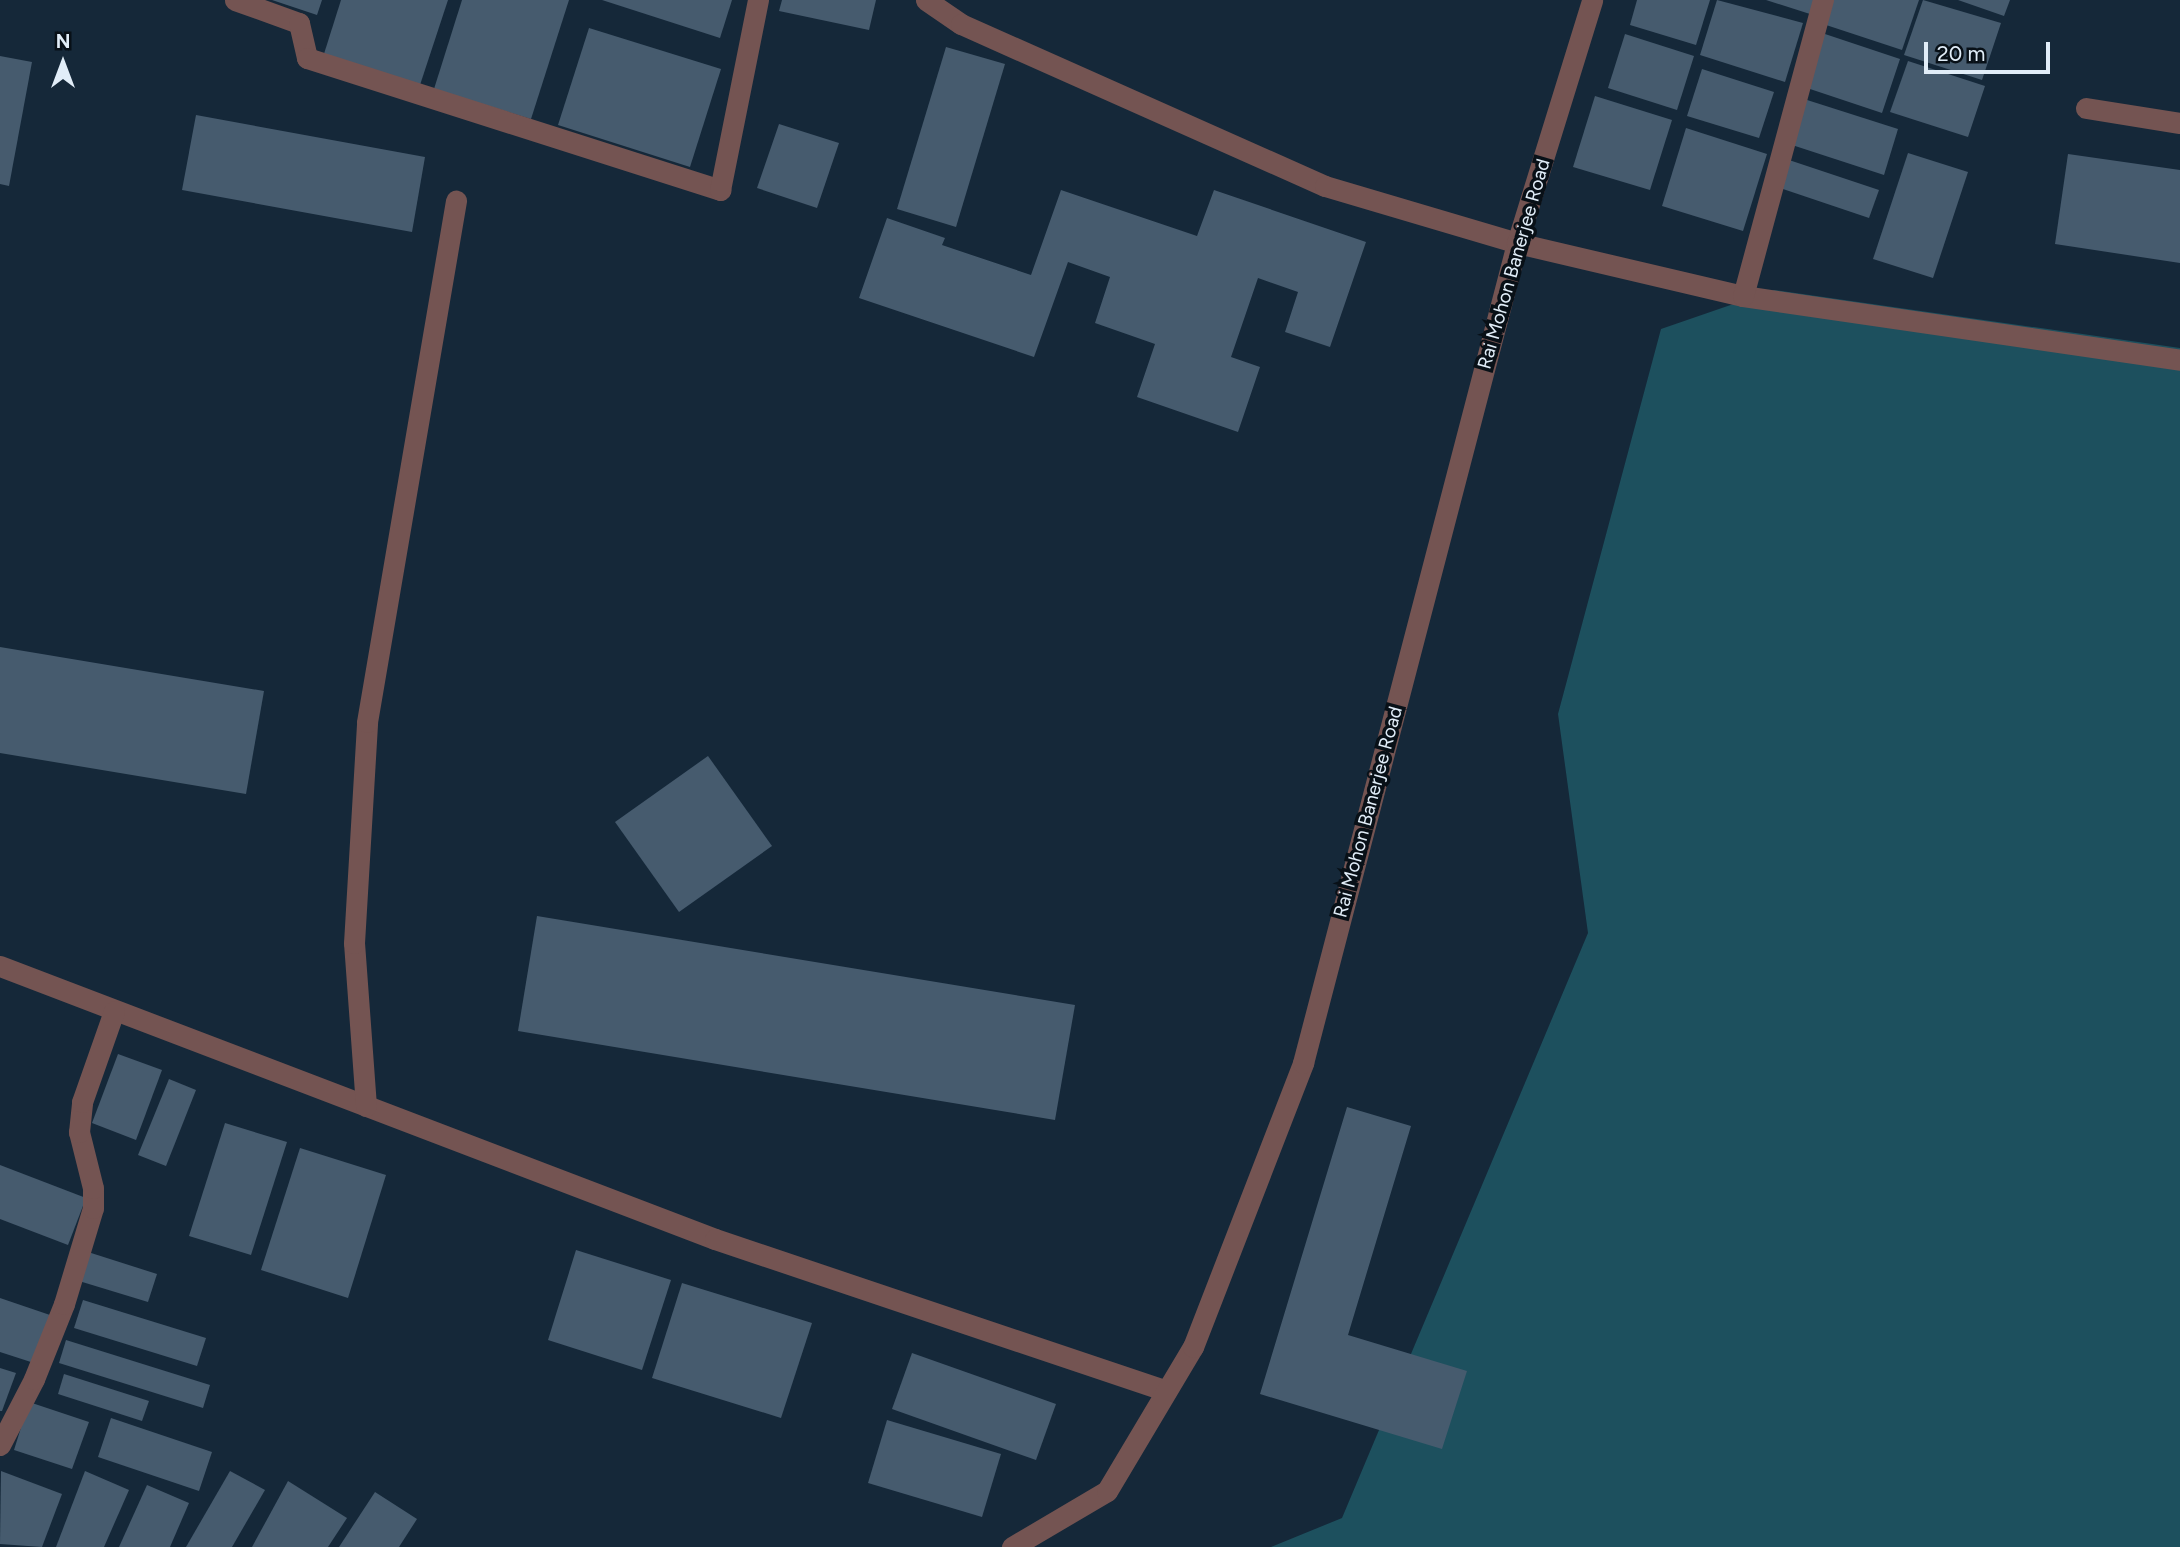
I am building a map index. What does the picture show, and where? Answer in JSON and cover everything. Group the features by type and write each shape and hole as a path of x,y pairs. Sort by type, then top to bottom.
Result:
{"street":[{"path":"235,0 299,23 307,58 720,190 758,0"},
{"path":"926,0 961,24 1325,186 1517,243 1743,296 2180,360"},
{"name":"Rai Mohon Banerjee Road","path":"1012,1547 1107,1492 1193,1347 1303,1063 1517,243 1592,0"},
{"path":"1743,296 1823,0"},
{"path":"2087,108 2180,123"},
{"path":"366,1106 354,943 367,722 456,201"},
{"path":"0,967 715,1239 1166,1391"},
{"path":"0,1445 34,1379 64,1304 93,1208 93,1188 79,1132 81,1112 114,1011"}],"water":[{"path":"1774,290 2180,348 2180,1547 1271,1547 1342,1518 1588,933 1558,714 1661,329"}],"building":[{"path":"272,0 322,0 317,15"},
{"path":"341,0 448,0 419,88 323,57"},
{"path":"462,0 569,0 531,119 434,89"},
{"path":"602,0 732,0 720,38"},
{"path":"782,0 876,0 869,30 779,11"},
{"path":"1637,0 1710,0 1696,45 1630,25"},
{"path":"1717,0 1803,23 1785,82 1700,55"},
{"path":"1766,0 1815,0 1810,14"},
{"path":"1827,0 1919,0 1902,50 1820,23"},
{"path":"1923,0 2001,23 1982,80 1904,55"},
{"path":"1958,0 2010,0 2004,16"},
{"path":"589,28 721,69 690,167 558,125"},
{"path":"1822,33 1900,59 1882,113 1804,87"},
{"path":"1625,34 1694,56 1677,110 1608,88"},
{"path":"946,47 1005,64 956,227 897,209"},
{"path":"0,56 32,62 9,186 0,184"},
{"path":"1908,61 1985,86 1968,137 1890,112"},
{"path":"1702,69 1774,92 1759,138 1687,116"},
{"path":"1595,96 1672,120 1650,190 1573,167"},
{"path":"1804,99 1898,129 1884,175 1789,144"},
{"path":"196,115 425,157 412,232 182,190"},
{"path":"779,124 839,143 817,208 757,188"},
{"path":"1686,128 1767,154 1743,231 1662,206"},
{"path":"1908,153 1968,172 1933,278 1873,259"},
{"path":"2068,154 2180,170 2180,263 2055,244"},
{"path":"1789,160 1879,190 1869,218 1780,188"},
{"path":"1061,190 1197,236 1214,190 1366,242 1330,347 1285,332 1298,292 1258,278 1231,357 1260,367 1238,432 1137,397 1155,344 1095,323 1110,277 1068,262 1034,357 859,298 887,218 945,238 942,245 1031,275"},
{"path":"0,647 264,691 246,794 0,753"},
{"path":"708,756 772,846 679,912 615,822"},
{"path":"537,916 1075,1005 1055,1120 518,1031"},
{"path":"118,1054 162,1070 136,1140 92,1123"},
{"path":"169,1079 196,1090 166,1166 138,1155"},
{"path":"1347,1107 1411,1126 1348,1335 1467,1371 1442,1449 1260,1394"},
{"path":"225,1123 287,1142 251,1255 189,1236"},
{"path":"300,1148 386,1175 348,1298 261,1270"},
{"path":"0,1165 86,1198 68,1245 0,1219"},
{"path":"576,1250 671,1280 642,1370 548,1340"},
{"path":"88,1252 157,1274 148,1302 79,1281"},
{"path":"682,1283 812,1323 781,1418 652,1378"},
{"path":"0,1298 50,1315 34,1363 0,1352"},
{"path":"83,1300 206,1338 197,1366 74,1328"},
{"path":"66,1340 210,1385 203,1408 59,1363"},
{"path":"912,1353 1056,1404 1036,1460 892,1409"},
{"path":"0,1368 16,1373 2,1411 0,1411"},
{"path":"64,1374 149,1401 142,1421 58,1394"},
{"path":"29,1402 89,1422 72,1469 14,1450"},
{"path":"111,1418 212,1452 199,1491 98,1457"},
{"path":"887,1420 1001,1454 982,1517 868,1483"},
{"path":"1,1471 62,1494 42,1547 0,1544"},
{"path":"85,1471 129,1490 104,1547 56,1547"},
{"path":"230,1471 265,1490 232,1547 186,1547"},
{"path":"288,1481 347,1518 328,1547 252,1547"},
{"path":"147,1485 189,1503 170,1547 119,1547"},
{"path":"375,1492 417,1519 399,1547 339,1547"}]}
